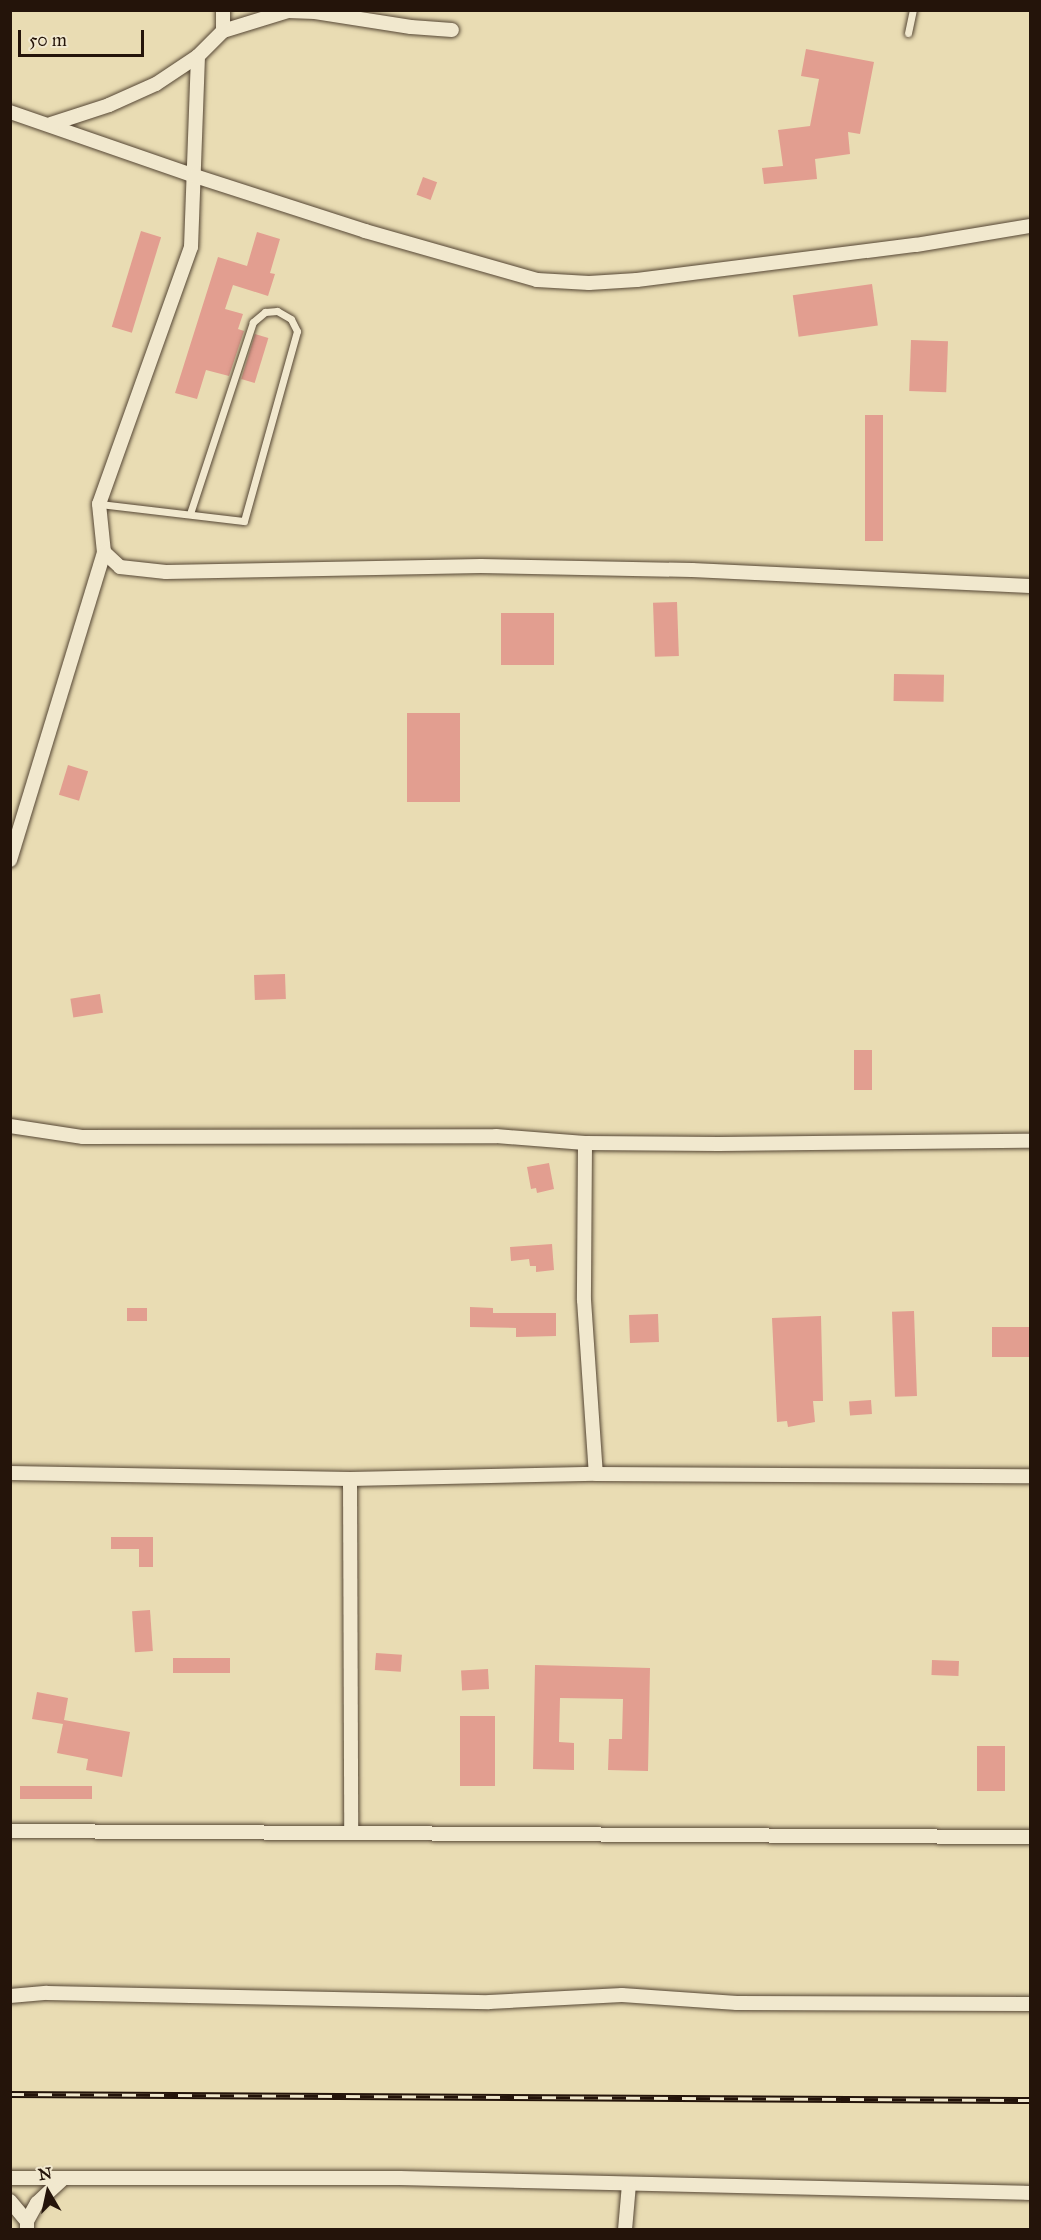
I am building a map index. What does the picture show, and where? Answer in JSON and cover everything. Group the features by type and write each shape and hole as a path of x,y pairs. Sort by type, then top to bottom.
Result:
{"street":[{"path":"223,10 223,31"},
{"path":"51,124 109,105 146,88 198,56 223,31 288,11 315,12 411,27 452,30"},
{"path":"10,860 104,552 99,504 191,247 198,56"},
{"path":"10,112 51,124 195,176 365,231 537,280 589,283 660,278 869,251 1030,226"},
{"path":"104,552 120,567 166,572 482,566 645,569 1030,585"},
{"path":"10,1126 83,1137 496,1136 585,1143 1030,1141"},
{"path":"585,1143 584,1300 596,1474"},
{"path":"10,1473 350,1479 596,1474 1030,1476"},
{"path":"350,1479 351,1833"},
{"path":"10,1831 1030,1837"},
{"path":"10,1996 47,1993 489,2002 622,1995 737,2003 1030,2004"},
{"path":"10,2178 400,2178 1030,2193"},
{"path":"27,2225 37,2203 63,2179"},
{"path":"625,2229 629,2184"},
{"path":"10,2201 27,2225"}],"lane":[{"path":"908,33 913,10"},
{"path":"99,504 244,521 297,332 291,320 277,311 265,312 253,322 190,514"}],"building":[{"path":"806,49 874,62 860,134 848,132 850,154 815,159 817,179 764,184 762,168 783,166 778,130 810,126 819,79 801,76"},
{"path":"423,177 437,182 431,200 417,195"},
{"path":"141,231 161,237 132,333 112,327"},
{"path":"257,232 280,239 270,273 275,274 268,296 233,285 225,309 243,314 238,329 244,331 229,376 206,370 197,399 175,393 218,257 247,266"},
{"path":"872,284 878,326 799,337 793,295"},
{"path":"255,334 268,338 255,383 241,379"},
{"path":"911,340 948,341 946,392 909,391"},
{"path":"865,415 883,415 883,541 865,541"},
{"path":"677,602 679,656 655,657 653,603"},
{"path":"501,613 554,613 554,665 501,665"},
{"path":"894,674 944,675 944,702 894,701"},
{"path":"407,713 460,713 460,802 407,802"},
{"path":"68,765 88,771 79,801 59,795"},
{"path":"285,974 286,999 255,1000 254,975"},
{"path":"100,994 103,1013 73,1017 70,999"},
{"path":"854,1050 872,1050 872,1090 854,1090"},
{"path":"549,1163 554,1189 537,1193 536,1188 531,1189 527,1167"},
{"path":"552,1244 554,1270 536,1272 536,1266 530,1266 529,1259 511,1261 510,1247"},
{"path":"470,1307 493,1308 493,1313 556,1313 556,1336 516,1337 516,1328 470,1327"},
{"path":"127,1308 147,1308 147,1321 127,1321"},
{"path":"914,1311 917,1396 895,1397 892,1312"},
{"path":"658,1314 659,1342 630,1343 629,1315"},
{"path":"821,1316 823,1401 813,1401 815,1422 788,1427 787,1421 777,1422 772,1318"},
{"path":"992,1327 1030,1327 1030,1357 992,1357"},
{"path":"871,1400 872,1414 850,1416 849,1402"},
{"path":"111,1537 153,1537 153,1567 139,1567 139,1549 111,1549"},
{"path":"150,1610 153,1651 135,1652 132,1611"},
{"path":"376,1653 402,1655 401,1672 375,1670"},
{"path":"173,1658 230,1658 230,1673 173,1673"},
{"path":"932,1660 959,1661 958,1676 931,1675"},
{"path":"535,1665 650,1668 648,1771 608,1770 609,1739 622,1739 623,1699 560,1698 559,1742 574,1743 574,1770 533,1769"},
{"path":"488,1669 489,1689 462,1690 461,1670"},
{"path":"37,1692 68,1698 64,1720 130,1732 122,1777 86,1770 88,1759 57,1753 63,1724 32,1719"},
{"path":"460,1716 495,1716 495,1786 460,1786"},
{"path":"977,1746 1005,1746 1005,1791 977,1791"},
{"path":"20,1786 92,1786 92,1799 20,1799"}],"railway":[{"path":"10,2094 1030,2100"}]}
